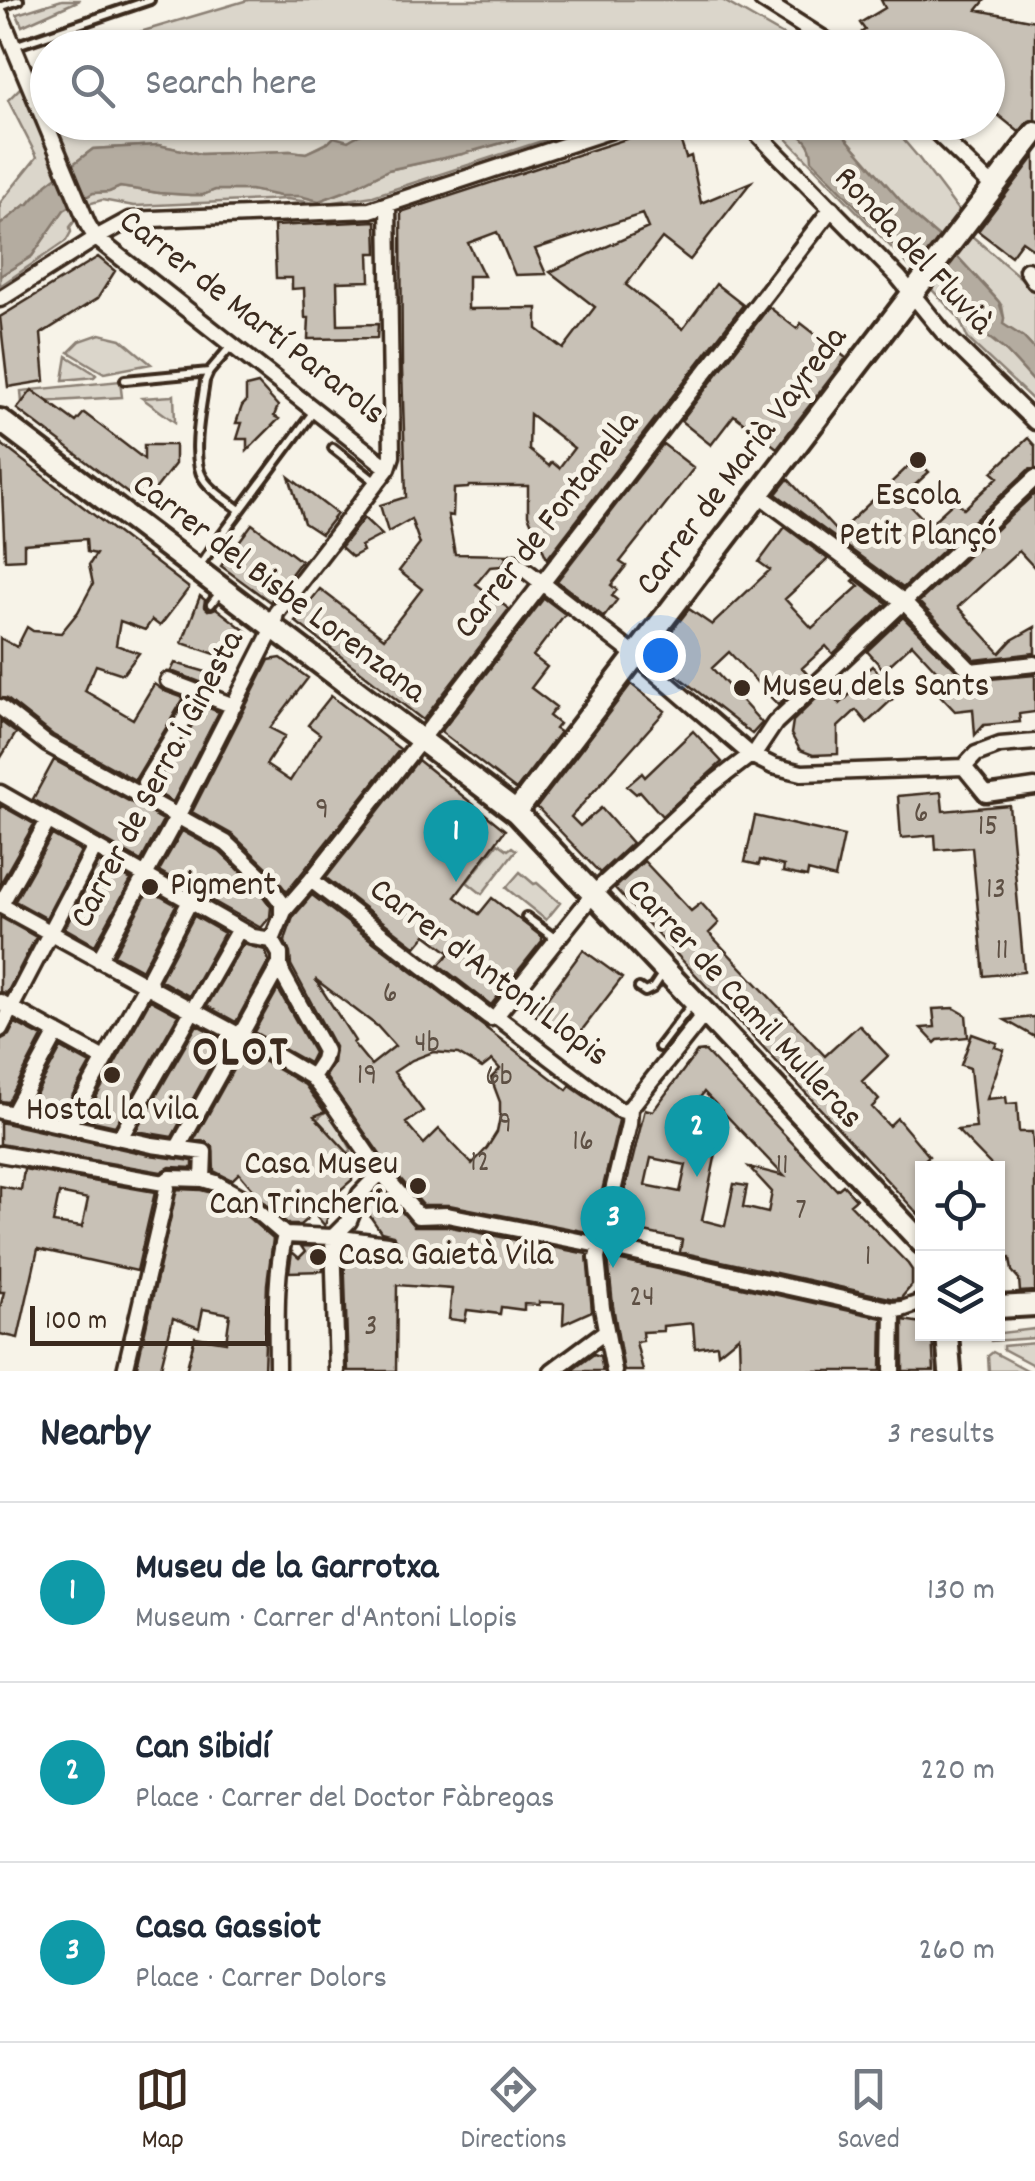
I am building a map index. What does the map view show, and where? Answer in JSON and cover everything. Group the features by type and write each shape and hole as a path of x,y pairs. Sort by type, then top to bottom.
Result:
{"main road":[{"name":"Carrer de Marià Vayreda","path":"516,812 1035,133"},
{"name":"Carrer del Bisbe Lorenzana","path":"0,420 196,569 216,597 272,628 516,812"},
{"name":"Carrer de Camil Mulleras","path":"516,812 915,1236"},
{"path":"1005,1307 1035,1305"},
{"path":"948,1341 950,1371"}],"street":[{"path":"762,0 810,30"},
{"name":"Carrer de Martí Pararols","path":"0,10 30,87"},
{"name":"Carrer de Martí Pararols","path":"52,140 96,238 388,468"},
{"path":"0,298 96,238 136,218 363,212 582,140"},
{"name":"Ronda del Fluvià","path":"764,140 918,287 944,332 1035,422"},
{"path":"945,140 994,188"},
{"path":"388,204 392,456 388,468"},
{"name":"Carrer de Fontanella","path":"270,941 282,914 832,208"},
{"name":"Carrer de Serra i Ginesta","path":"98,960 234,706 276,614 388,468"},
{"path":"496,1016 594,893 705,790 762,745 776,724 1035,478"},
{"path":"758,494 904,602 971,671 1035,664"},
{"path":"515,562 636,656 751,755 774,766 802,772 964,766 976,754 1000,746 1035,742"},
{"path":"168,681 234,706"},
{"path":"141,789 200,693"},
{"path":"0,707 47,744 141,789 174,814 213,834 250,864 282,903 282,914"},
{"path":"964,766 986,794 1034,788 1035,798"},
{"path":"0,793 253,937 270,941 280,954 282,975 325,1051 312,1078"},
{"path":"48,820 0,905 312,1078 418,1216 447,1215 599,1245 892,1310 915,1304"},
{"path":"0,1029 6,1005 50,934 95,847"},
{"name":"Carrer d'Antoni Llopis","path":"308,883 488,1016 496,1016 618,1109 630,1108"},
{"path":"68,1126 190,901"},
{"path":"120,1138 239,929"},
{"path":"177,1148 280,963"},
{"path":"6,1005 104,1059"},
{"path":"614,1371 597,1258 630,1108 700,1007"},
{"path":"57,1033 7,1112 204,1152 200,1179"},
{"path":"0,1154 164,1183 170,1178 200,1179 241,1197 286,1235 386,1244"},
{"path":"336,1371 333,1237 350,1221 360,1194 381,1172"},
{"path":"125,1371 163,1208 167,1188 164,1183"},
{"path":"415,1228 426,1216"},
{"path":"277,1371 279,1287 286,1235"},
{"path":"892,1310 892,1371"},
{"path":"552,1371 606,1331"}],"lane":[{"path":"0,10 19,0"},
{"path":"61,30 150,0"},
{"path":"13,46 30,40"},
{"path":"232,345 209,372 204,387 197,467 208,486 240,510"},
{"path":"125,380 209,372"},
{"path":"196,569 314,410"},
{"path":"333,448 377,483"},
{"path":"526,917 557,940"},
{"path":"639,988 650,990 665,970"},
{"path":"659,1047 700,1007"}],"shaded area":[{"path":"62,0 80,0 22,26 17,14"},
{"path":"248,0 722,0 774,30 147,30"},
{"path":"30,78 30,140 350,140 330,141 306,153 201,154 158,145 93,149 0,225 0,203 37,157 8,100"},
{"path":"331,140 513,140 388,170 319,201 251,190 191,195 120,187 93,193 64,210 32,256 0,276 0,225 93,149 158,145 201,154 306,153"},
{"path":"513,140 545,140 373,196 322,204 287,199 134,206 102,200 88,204 70,227 66,241 0,286 0,276 32,256 63,210 93,193 120,187 191,195 251,190 319,201 388,170"},
{"path":"788,140 804,140 813,161 905,255 962,290 966,320 1006,351 1035,383 1035,402 968,339 959,318"},
{"path":"848,140 904,140 958,210 973,237 1035,290 1035,350 1002,324 1002,306 994,296 914,216"},
{"path":"848,140 914,216 943,241 999,302 1003,324 1035,350 1035,383 996,343 968,325 962,290 935,278 919,262 897,249 812,160 806,141"},
{"path":"100,334 121,339 151,364 104,373 69,352 80,341"},
{"path":"67,356 96,375 63,380"},
{"path":"120,381 122,397 22,403 21,391"},
{"path":"172,396 175,422 142,398"},
{"path":"498,843 516,850 482,894 467,882"},
{"path":"520,872 560,903 546,920 506,888"},
{"path":"329,1109 351,1149 351,1152 317,1119"},
{"path":"1035,1329 1035,1338 1005,1340 1005,1332"},
{"path":"1035,1343 1035,1366 1003,1349 1003,1346"},
{"path":"993,1352 1029,1371 989,1371 988,1356"}],"building":[{"path":"881,0 985,0 977,10 1035,21 1035,119 1019,132 1005,121 1005,30 865,30 860,23 885,8"},
{"path":"623,140 680,140 686,158 691,156 701,203 751,182 690,260 662,238 626,285 683,329 716,284 743,305 547,559 528,515 528,486 454,489 453,516 448,515 455,554 508,555 502,566 490,567 476,584 509,609 423,720 295,621 320,589 384,638 422,589 399,571 420,544 411,519 388,532 380,505 406,497 401,212","holes":["642,214 648,228 550,272 595,307 563,349 537,329 537,308 468,309 468,276 484,276 468,243 497,232 515,275 546,274 535,249","530,414 574,448 559,468 552,462 549,466 529,450"]},
{"path":"1035,156 1035,250 1022,241 1011,256 978,231"},
{"path":"376,221 377,253 369,253 370,281 337,282 338,325 378,324 377,338 308,339 304,288 292,289 292,278 276,278 274,226"},
{"path":"98,257 115,271 98,298 41,334 45,381 8,387 0,317"},
{"path":"769,307 797,329 801,323 846,358 777,448 734,415 711,445 681,421"},
{"path":"258,384 278,406 274,416 279,419 247,451 247,439 237,439 242,423 236,423 246,402 246,387"},
{"path":"32,390 76,422 84,413 144,459 144,445 175,445 175,464 143,505 17,409"},
{"path":"1028,438 1035,446 1035,468 1028,470 903,588 776,494 788,479 838,533 916,459 929,472 902,497 929,525 956,500 964,509 998,477 992,472"},
{"path":"0,443 189,588 160,626 152,620 145,630 120,621 116,645 139,653 123,674 96,665 85,691 133,719 154,684 184,698 135,780 53,735 0,697 0,638 17,647 27,627 61,633 93,584 89,565 96,554 87,552 86,539 24,544 24,559 5,560"},
{"path":"663,444 694,468 620,562 626,566 611,585 617,590 612,596 617,600 604,617 557,581"},
{"path":"289,477 337,514 321,534 304,523"},
{"path":"1035,493 1035,568 1019,551 958,607 1000,653 1012,640 1035,627 1035,653 975,660 919,602"},
{"path":"364,518 382,535 361,546 363,551 352,557 341,547"},
{"path":"252,524 301,561 270,602 221,566"},
{"path":"785,527 828,559 785,599 812,628 859,586 855,579 887,603 833,654 826,646 802,668 809,676 778,705 729,652 712,668 762,723 752,734 652,656 689,609 712,625 770,570 759,562"},
{"path":"200,596 208,610 216,608 247,632 230,659 182,643"},
{"path":"544,598 565,614 533,656 547,667 531,688 556,707 549,716 559,724 555,729 560,732 516,790 441,732"},
{"path":"903,617 967,681 1035,675 1035,712 1019,714 1020,722 984,725 975,735 973,709 955,711 938,693 949,684 912,644 884,670 867,651"},
{"path":"281,658 308,678 270,728 285,736 266,765 290,781 320,734 308,725 331,696 400,749 287,892 233,835 192,812 269,660"},
{"path":"175,663 220,676 213,687 171,671"},
{"path":"872,666 898,694 867,723 856,710 838,727 838,754 813,755 800,750 791,734 793,721 826,689 840,704 866,679 863,674"},
{"path":"631,684 665,711 571,817 580,826 601,808 632,843 600,873 537,807"},
{"path":"204,706 219,712 173,802 152,790"},
{"path":"0,721 16,733 0,759"},
{"path":"693,731 722,762 662,816 640,791 636,794 627,786 642,773 645,777"},
{"path":"54,760 163,820 141,861 33,799"},
{"path":"418,760 505,830 455,897 479,914 492,898 542,937 491,1005 439,965 450,953 426,935 416,947 326,878"},
{"path":"941,792 943,811 1009,805 1024,972 984,976 972,847 936,850 935,835 901,838 898,796"},
{"path":"0,805 34,824 0,884"},
{"path":"755,816 844,836 835,878 808,871 807,877 783,872 784,866 760,860 759,865 745,862"},
{"path":"182,831 220,852 254,884 271,907 270,917 261,928 159,871"},
{"path":"52,835 81,851 46,918 15,901"},
{"path":"644,861 691,911 701,903 719,923 709,933 825,1056 859,1025 888,1056 862,1081 879,1100 872,1107 889,1126 897,1118 929,1156 915,1161 915,1210 615,888"},
{"path":"99,862 131,880 95,945 65,928"},
{"path":"149,890 176,905 142,970 114,955"},
{"path":"312,895 567,1090 570,1086 619,1120 592,1233 449,1205 423,1205 381,1156 325,1076 333,1063 335,1047 291,965 285,942 293,917","holes":["315,979 377,1026 395,1046 371,1065 353,1043","433,1052 458,1054 482,1068 492,1060 500,1069 491,1078 500,1102 497,1132 472,1164 439,1129 424,1144 406,1123 423,1111 394,1072"]},
{"path":"194,916 224,933 189,996 160,980"},
{"path":"0,917 36,937 7,993 0,992"},
{"path":"243,944 265,950 269,961 236,1022 207,1006"},
{"path":"583,950 622,978 572,1043 535,1015"},
{"path":"278,989 314,1053 309,1063 254,1032"},
{"path":"150,1000 178,1015 115,1126 84,1119"},
{"path":"954,1008 966,1015 968,1037 935,1043 921,1028 935,1027 933,1009"},
{"path":"1035,1017 1035,1037 1005,1020"},
{"path":"15,1023 42,1037 8,1102 0,1101 0,1040 9,1035"},
{"path":"197,1025 225,1040 172,1137 136,1131"},
{"path":"972,1034 997,1043 995,1047 1004,1050 987,1099 1006,1097 1007,1104 1017,1103 1019,1132 1032,1132 1035,1291 1020,1292 1010,1258 1005,1258 1005,1161 987,1161 957,1130 976,1128 970,1068 961,1065"},
{"path":"61,1048 90,1064 62,1114 29,1107"},
{"path":"244,1050 305,1085 325,1112 314,1116 349,1154 342,1158 352,1170 352,1180 324,1204 331,1205 325,1226 314,1213 300,1225 289,1225 239,1173 232,1180 214,1171 213,1147 194,1140"},
{"path":"705,1051 837,1190 843,1185 856,1199 850,1204 912,1270 912,1285 901,1298 680,1252 682,1240 616,1226 645,1109 653,1111 697,1052","holes":["704,1092 784,1176 749,1167 772,1192 768,1213 743,1207 747,1186 734,1184 725,1226 702,1220 719,1139 677,1130","651,1158 686,1165 680,1192 645,1185"]},
{"path":"0,1122 193,1161 193,1168 170,1167 161,1172 0,1144"},
{"path":"24,1169 155,1192 137,1271 38,1249 18,1338 0,1334 4,1292 0,1292 0,1186 21,1190","holes":["59,1193 88,1199 82,1227 53,1223"]},
{"path":"177,1189 212,1193 235,1206 273,1239 264,1371 186,1371 195,1337 226,1342 230,1314 203,1309 199,1328 173,1318 160,1371 136,1371"},
{"path":"382,1189 414,1226 446,1226 587,1254 592,1311 563,1324 564,1303 539,1302 524,1304 524,1310 501,1307 500,1314 467,1310 465,1321 449,1319 452,1289 397,1285 396,1371 348,1371 344,1249 386,1255 396,1250 393,1235 381,1232 365,1209"},
{"path":"301,1246 323,1247 323,1271 289,1272 292,1252 299,1258 305,1252"},
{"path":"608,1258 882,1318 881,1371 740,1371 739,1336 718,1353 717,1345 695,1348 693,1323 642,1332 643,1341 636,1342 643,1371 624,1371"},
{"path":"903,1320 915,1322 915,1341 932,1341 934,1371 903,1371"},
{"path":"594,1354 600,1356 603,1371 571,1371"}],"place":[{"name":"Escola Petit Plançó","path":"918,460"},
{"name":"Museu dels Sants","path":"742,688"},
{"name":"Museu de la Garrotxa","path":"456,882"},
{"name":"Pigment","path":"150,887"},
{"name":"Hostal la vila","path":"112,1075"},
{"name":"Can Sibidí","path":"697,1177"},
{"name":"Casa Museu Can Trincheria","path":"418,1186"},
{"name":"Casa Gaietà Vila","path":"318,1257"},
{"name":"Casa Gassiot","path":"613,1268"}],"district":[{"name":"OLOT","path":"241,1055"}]}
